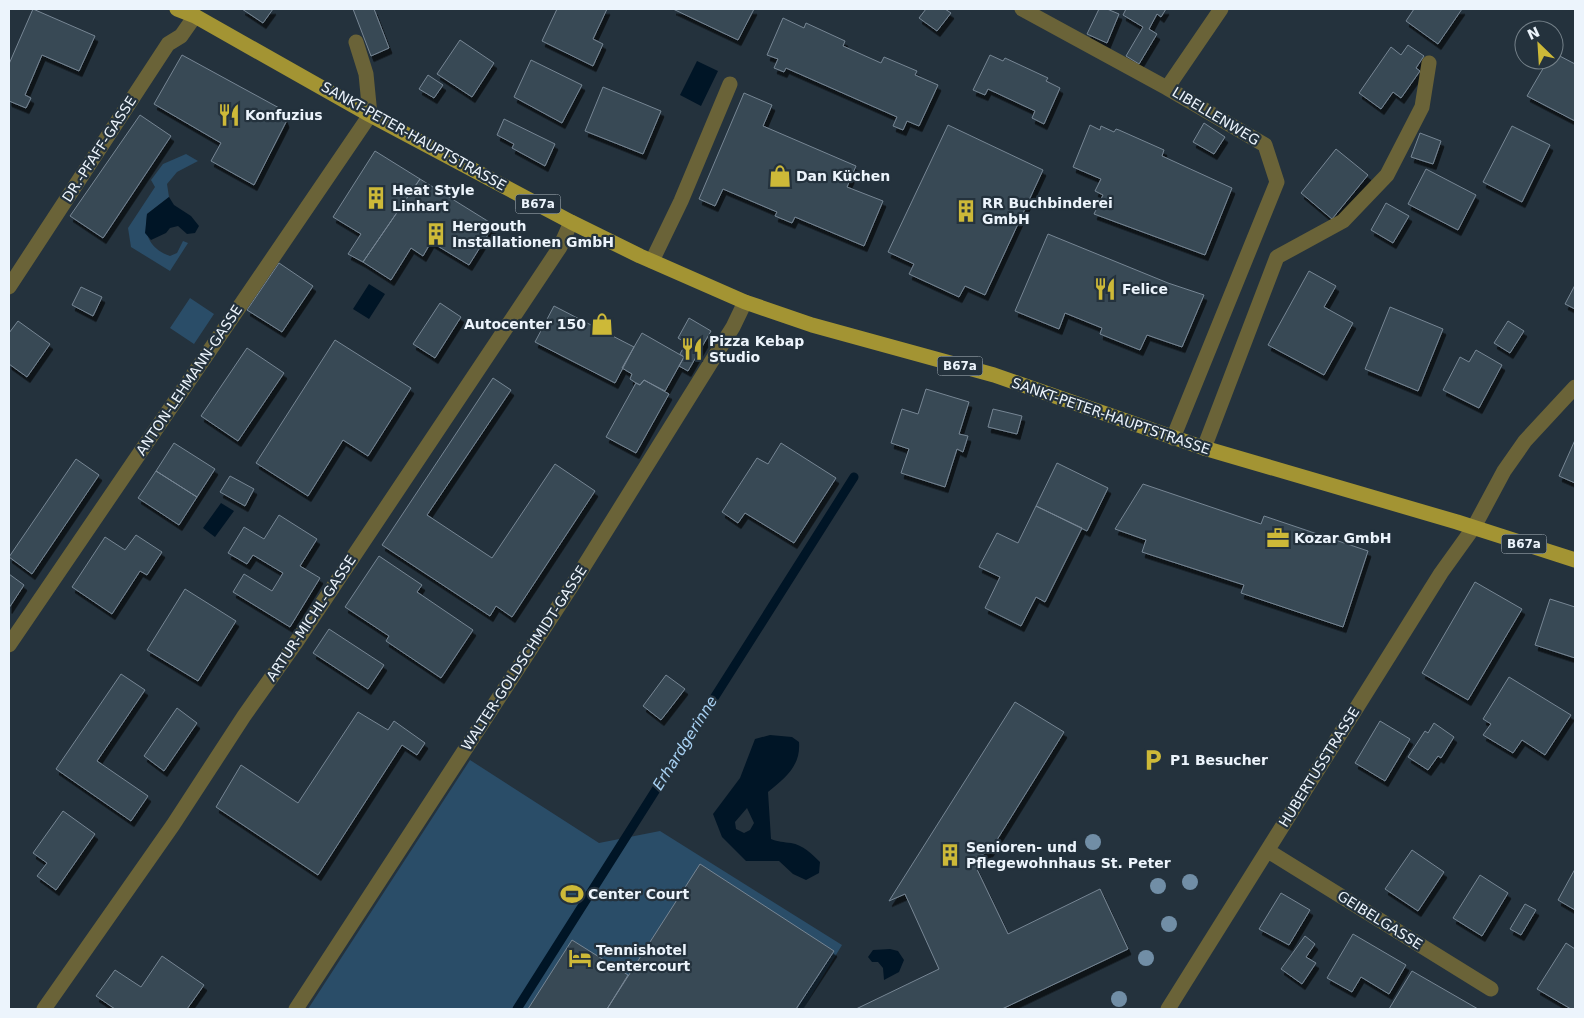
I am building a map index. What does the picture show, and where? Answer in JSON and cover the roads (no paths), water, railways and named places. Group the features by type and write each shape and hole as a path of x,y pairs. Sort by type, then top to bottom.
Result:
{"main road":[{"name":"SANKT-PETER-HAUPTSTRASSE","path":"177,9 195,16 370,115 572,222 652,261 745,302 812,325 994,375 1204,448 1474,527 1575,560"}],"street":[{"name":"LIBELLENWEG","path":"1022,9 1167,88 1265,145 1277,182 1173,438"},
{"path":"1167,88 1221,9"},
{"name":"DR.-PFAFF-GASSE","path":"9,287 168,44 181,36 195,16"},
{"path":"356,42 366,74 370,115"},
{"path":"1204,448 1277,257 1343,221 1387,175 1422,107 1429,63"},
{"path":"652,261 730,84"},
{"name":"ANTON-LEHMANN-GASSE","path":"9,645 370,115"},
{"name":"ARTUR-MICHL-GASSE","path":"44,1009 294,644 560,247 572,222"},
{"name":"WALTER-GOLDSCHMIDT-GASSE","path":"296,1009 571,587 733,327 745,302"},
{"name":"HUBERTUSSTRASSE","path":"1168,1009 1446,566 1474,527 1504,471 1525,441 1575,387"},
{"name":"GEIBELGASSE","path":"1268,852 1491,989"}],"waterway":[{"name":"Erhardgerinne","path":"517,1009 854,477"}],"place":[{"name":"Konfuzius","path":"229,115"},
{"name":"Dan Küchen","path":"780,176"},
{"name":"Heat Style Linhart","path":"376,198"},
{"name":"RR Buchbinderei GmbH","path":"966,211"},
{"name":"Hergouth Installationen GmbH","path":"436,234"},
{"name":"Felice","path":"1105,289"},
{"name":"Autocenter 150","path":"602,324"},
{"name":"Pizza Kebap Studio","path":"692,349"},
{"name":"Kozar GmbH","path":"1278,538"},
{"name":"P1 Besucher","path":"1153,760"},
{"name":"Senioren- und Pflegewohnhaus St. Peter","path":"950,855"},
{"name":"Center Court","path":"572,894"},
{"name":"Tennishotel Centercourt","path":"580,958"}]}
